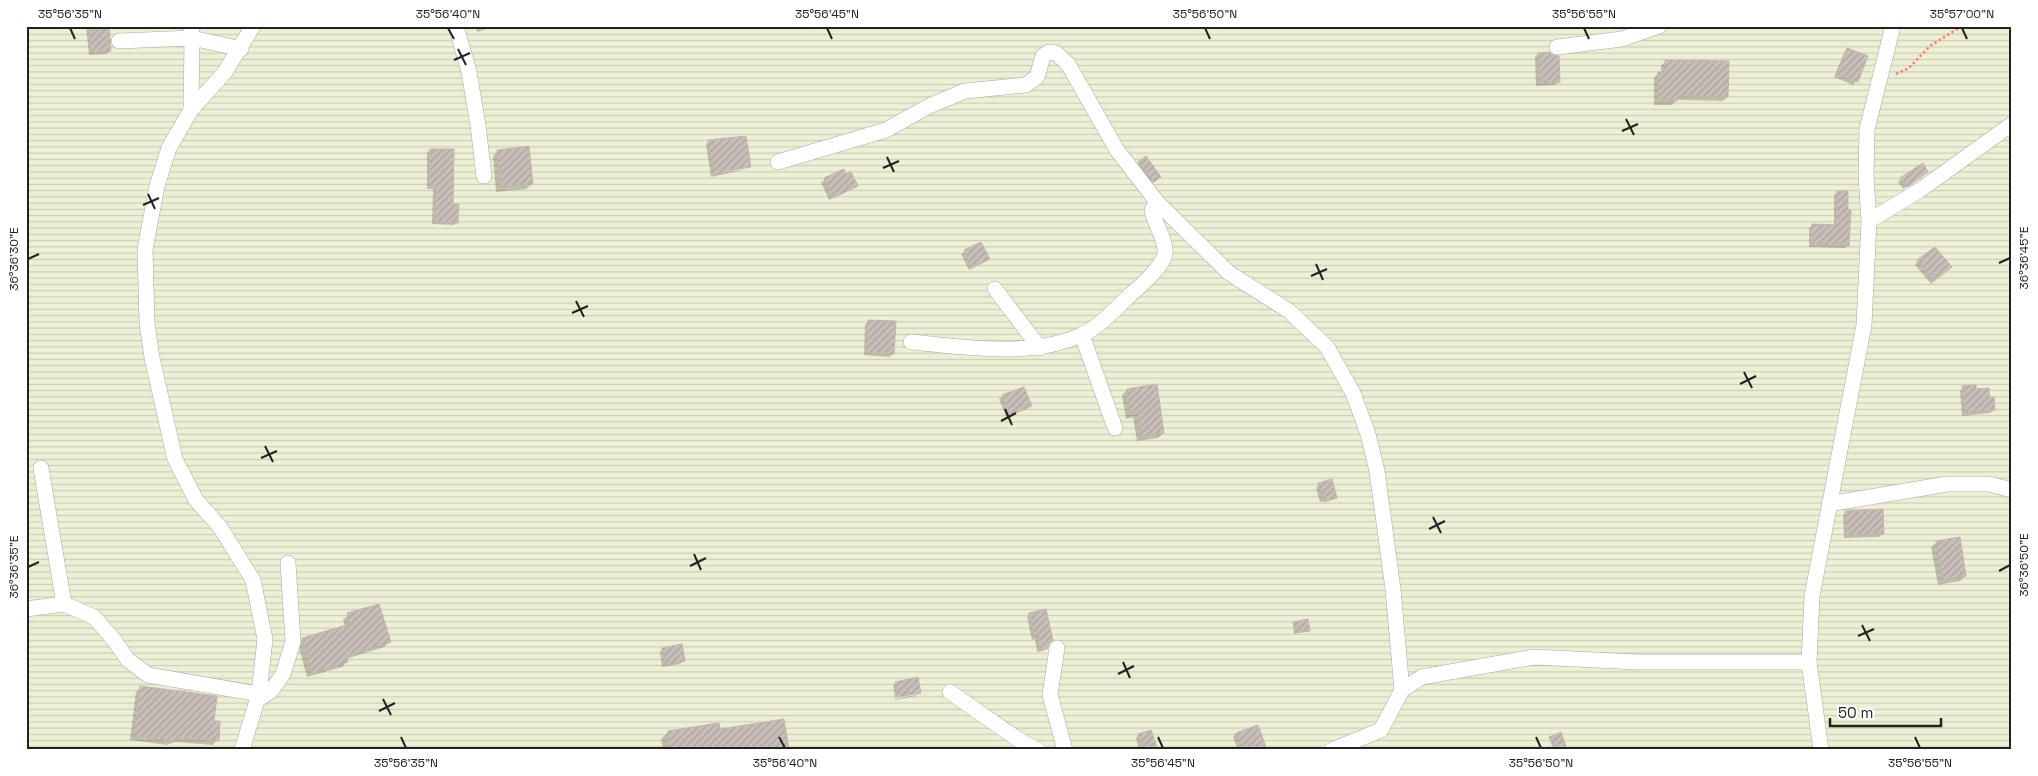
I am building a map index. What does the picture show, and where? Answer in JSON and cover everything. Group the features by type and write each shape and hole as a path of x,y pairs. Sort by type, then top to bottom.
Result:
{"street":[{"path":"242,750 258,697 265,639 253,580 220,526 196,500 175,459 146,323 145,249 157,186 169,148 191,110 225,72 253,26"},
{"path":"456,26 469,72 484,176"},
{"path":"1557,47 1622,39 1659,26"},
{"path":"1821,750 1809,662 1812,596 1864,325 1869,221 1866,176 1867,129 1883,70 1892,26"},
{"path":"119,41 192,32 241,48"},
{"path":"191,110 192,32"},
{"path":"778,162 886,130 929,106 965,91 1026,85 1037,76 1043,56 1049,52 1056,53 1068,64 1117,150 1157,202 1229,273 1289,311 1327,347 1353,393 1368,434 1377,471 1393,589 1402,690"},
{"path":"1869,221 1920,190 2012,124"},
{"path":"911,342 978,348 1040,348 1082,335 1095,327 1138,288 1159,266 1165,256 1166,249 1152,210 1157,202"},
{"path":"994,288 1040,348"},
{"path":"1082,335 1115,428"},
{"path":"41,468 64,604"},
{"path":"1829,504 1947,484 1989,484 2012,490"},
{"path":"26,609 64,604 94,617 128,660 148,675 258,697 272,691 283,674 293,642 288,563"},
{"path":"1057,648 1050,695 1065,750"},
{"path":"1332,750 1381,730 1402,690 1422,677 1534,657 1637,662 1809,662"},
{"path":"950,692 1019,740 1038,750"}],"path":[{"path":"1883,70 1895,74 1909,68 1930,46 1962,26"}],"green space":[{"path":"26,26 2012,26 2012,750 26,750"}],"building":[{"path":"89,26 109,26 111,51 91,53"},
{"path":"1847,48 1868,56 1858,82 1837,74"},
{"path":"1549,52 1559,56 1560,82 1539,84 1538,53"},
{"path":"1665,60 1729,61 1728,97 1677,96 1677,101 1658,101 1658,72 1665,72"},
{"path":"746,136 751,167 714,175 708,140"},
{"path":"529,146 533,184 501,187 497,150"},
{"path":"430,149 454,149 453,204 459,204 458,223 434,222 436,187 429,186"},
{"path":"1146,156 1161,177 1154,182 1138,162"},
{"path":"1923,163 1928,172 1907,187 1900,178"},
{"path":"844,169 846,174 851,172 858,186 833,198 824,178"},
{"path":"1837,191 1848,191 1848,210 1851,210 1849,246 1811,245 1812,224 1836,225"},
{"path":"981,242 990,259 972,268 964,250"},
{"path":"1935,247 1952,267 1934,281 1917,260"},
{"path":"868,320 896,321 894,354 866,353"},
{"path":"1157,384 1164,433 1142,437 1138,413 1130,414 1127,389"},
{"path":"1976,385 1976,389 1989,388 1990,398 1994,397 1995,410 1965,414 1962,386"},
{"path":"1024,387 1032,406 1009,415 1002,395"},
{"path":"1332,479 1337,498 1324,502 1318,483"},
{"path":"1883,509 1884,534 1846,536 1845,511"},
{"path":"1960,537 1966,576 1943,580 1936,541"},
{"path":"379,604 391,642 347,656 348,662 312,673 302,638 350,624 347,613"},
{"path":"1046,609 1053,640 1049,643 1047,649 1040,650 1038,637 1035,638 1029,613"},
{"path":"1308,619 1310,631 1295,633 1293,622"},
{"path":"682,644 685,661 665,665 662,648"},
{"path":"918,677 921,693 898,697 895,682"},
{"path":"140,686 217,696 214,721 220,721 219,741 179,738 178,740 173,739 173,741 133,736"},
{"path":"784,719 789,750 670,750 668,731 719,723 720,729"},
{"path":"1258,725 1267,750 1242,750 1236,733"},
{"path":"1151,730 1158,750 1143,750 1138,734"},
{"path":"1561,732 1566,746 1554,750 1549,737"}]}
